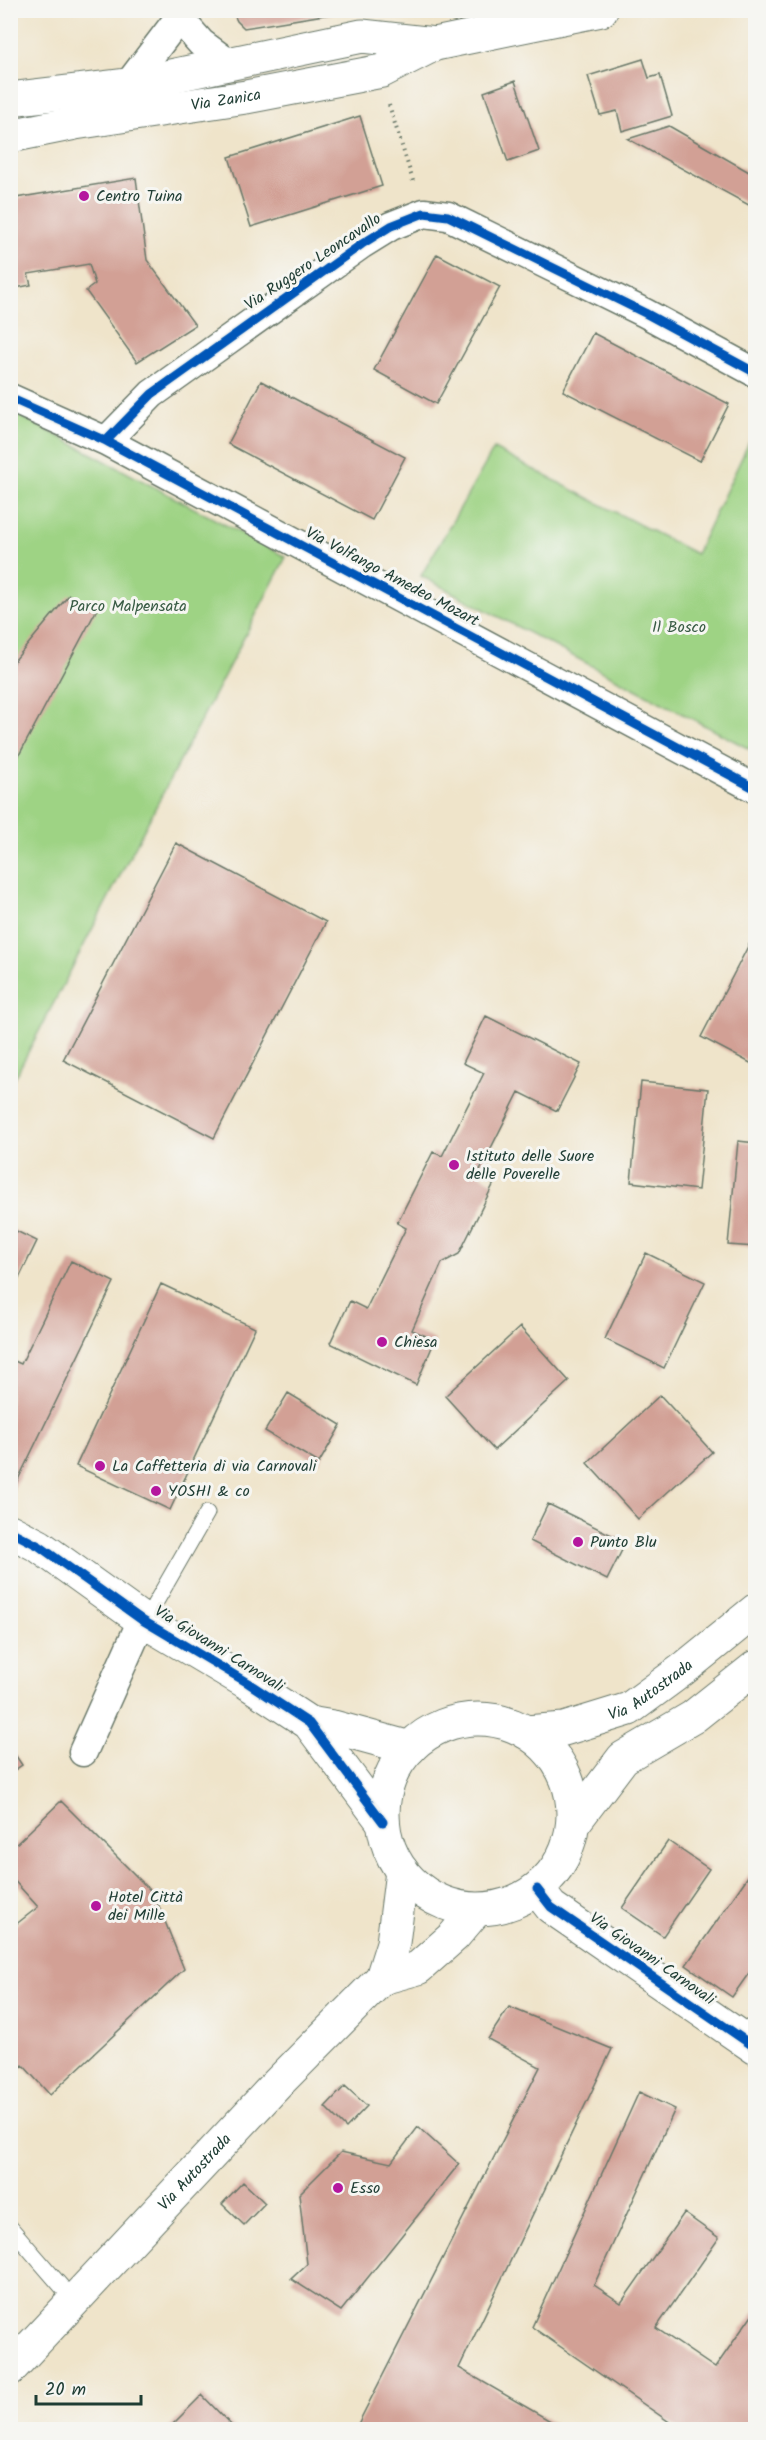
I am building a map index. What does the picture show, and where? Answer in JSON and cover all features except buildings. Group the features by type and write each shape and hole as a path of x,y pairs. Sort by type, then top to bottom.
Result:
{"main road":[{"name":"Via Zanica","path":"10,136 382,71 435,44 601,10"},
{"name":"Via Zanica","path":"10,99 128,85 160,67 231,65 362,36 435,44"},
{"name":"Via Giovanni Carnovali","path":"10,1531 39,1546 143,1620 248,1683 309,1724 383,1822"},
{"name":"Via Autostrada","path":"526,1732 564,1730 629,1709 682,1670 756,1610"},
{"name":"Via Autostrada","path":"573,1824 623,1758 693,1717 756,1667"},
{"name":"Via Autostrada","path":"492,1720 510,1724 526,1732 543,1745 557,1762 567,1781 572,1802 573,1824 567,1848 556,1869 537,1889 513,1903 476,1910 461,1908 439,1900 418,1888 402,1871 390,1848 383,1822 388,1782 398,1764 410,1748 440,1727 457,1721 492,1720"},
{"name":"Via Giovanni Carnovali","path":"309,1724 333,1727 410,1748"},
{"name":"Via Autostrada","path":"10,2370 279,2082 382,1978 393,1943 402,1871"},
{"name":"Via Giovanni Carnovali","path":"537,1889 551,1907 756,2048"},
{"name":"Via Autostrada","path":"382,1978 418,1968 454,1936 476,1910"}],"street":[{"path":"182,14 201,43 231,65"},
{"path":"182,14 160,67 194,105"},
{"path":"75,123 128,85"},
{"path":"424,213 448,216 645,313 756,374"},
{"name":"Via Ruggero Leoncavallo","path":"106,441 152,394 362,244 391,226 424,213"},
{"name":"Via Volfango Amedeo Mozart","path":"10,398 106,441 756,789"},
{"name":"Via Giovanni Carnovali","path":"83,1752 143,1620"}],"lane":[{"path":"143,1620 207,1513"},
{"path":"10,2227 74,2301"}],"path":[{"path":"382,71 391,114 424,213"}],"green space":[{"name":"Parco Malpensata","path":"11,411 286,557 11,1085"},
{"name":"Il Bosco","path":"755,430 755,752 421,576 494,449 696,554"}],"cycle path":[{"path":"106,441 152,394 362,244 391,226 424,213 448,216 645,313 756,373"},
{"path":"10,398 106,441 756,789"},
{"path":"10,1531 39,1546 142,1620 248,1683 309,1723 383,1822"},
{"path":"537,1889 551,1907 756,2048"}],"place":[{"name":"Centro Tuina","path":"84,196"},
{"name":"Istituto delle Suore delle Poverelle","path":"454,1165"},
{"name":"Chiesa","path":"382,1342"},
{"name":"La Caffetteria di via Carnovali","path":"100,1466"},
{"name":"YOSHI & co","path":"156,1491"},
{"name":"Punto Blu","path":"578,1542"},
{"name":"Hotel Città dei Mille","path":"96,1906"},
{"name":"Esso","path":"338,2188"}]}
